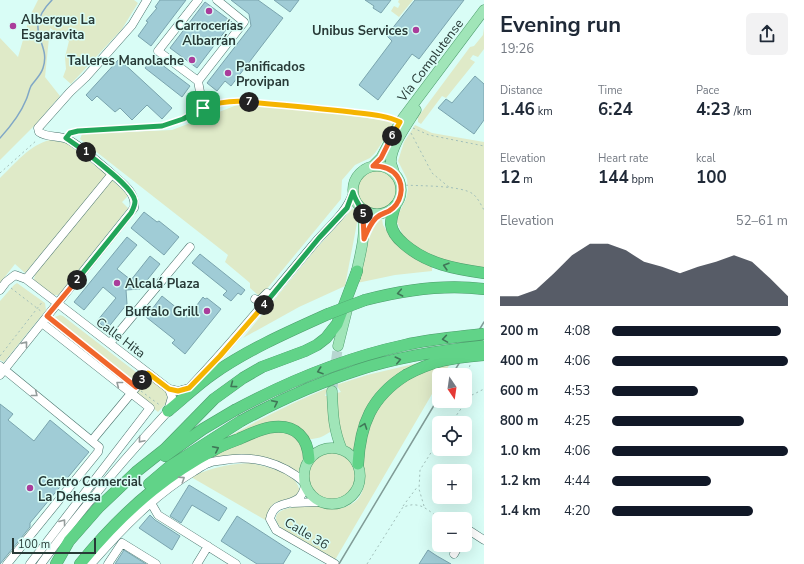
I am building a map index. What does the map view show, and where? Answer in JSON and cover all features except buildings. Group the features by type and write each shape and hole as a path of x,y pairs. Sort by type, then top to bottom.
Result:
{"highway":[{"path":"395,206 391,225 394,233 398,239 413,252 446,267 484,273"},
{"path":"57,564 69,541 98,508 136,472 165,449 214,399 243,378 262,367 305,351 326,338 337,324 357,271"},
{"path":"168,411 212,374 244,354 287,332 328,314 365,300 414,290 452,288 482,289"},
{"path":"57,564 102,513 140,476 175,450 235,410 308,374 357,358 406,345 484,334"},
{"path":"73,564 110,521 169,467 241,421 276,402 359,370 454,349 484,346"},
{"path":"358,464 360,436 366,421 380,397 396,381 422,366 436,362 484,355"},
{"path":"80,564 114,526 152,491 174,474 215,449 258,431 274,427 289,428 300,434 306,442 309,459"}],"main road":[{"name":"Vía Complutense","path":"373,166 381,158 403,124 484,10"},
{"name":"Vía Complutense","path":"394,172 391,162 392,152 403,124 418,108 484,21"},
{"path":"338,346 364,239 364,217 361,208 354,198 354,182 359,173 368,167 380,166 388,168 394,172 399,178 401,185 399,200 395,206 389,211 382,213 371,213 361,208"},
{"path":"364,239 370,226 382,213"},
{"path":"325,449 331,435 333,424 332,391"},
{"path":"333,424 342,450"},
{"path":"334,448 349,453 358,464 360,482 357,490 344,502 327,504 318,502 313,498 304,484 303,474 309,459 313,454 325,449 334,448"}],"street":[{"path":"7,564 98,452 99,447 1,370 58,304 131,213 135,203 134,198 127,188 112,174 66,138 40,131 70,92 86,77 132,26 147,0"},
{"path":"198,0 158,51 198,81 203,108"},
{"path":"198,81 244,22 217,0"},
{"path":"3,287 16,275 26,279 112,174"},
{"path":"41,564 96,493 168,411 220,356 319,238 347,208 353,192"},
{"path":"110,343 190,247"},
{"name":"Calle Hita","path":"26,279 169,389"},
{"path":"251,319 255,306 254,301 262,300 267,294 278,287"},
{"path":"30,564 150,408 134,390 45,320"},
{"path":"94,438 148,373"},
{"path":"169,389 178,391 189,388"},
{"path":"168,411 172,397 169,389"},
{"path":"91,564 119,532 151,503 180,480 209,463 233,459 258,459 289,471 304,484"},
{"name":"Calle 36","path":"304,484 299,498 276,506 270,519 276,530 335,564"},
{"name":"Calle 36","path":"286,503 318,502"},
{"path":"151,503 158,515 236,564"},
{"path":"472,532 484,540"},
{"path":"108,564 122,543 156,564"},
{"path":"197,564 208,546"}],"path":[{"path":"66,138 70,133 78,131 167,125 183,119 203,108 221,102 237,100 306,106 374,115 396,120 429,135 484,146"},
{"path":"403,124 432,173 450,188"},
{"path":"0,172 40,131"},
{"path":"401,185 450,188 468,191 475,195 484,210"},
{"path":"3,287 37,308 45,320 134,390 168,411"},
{"path":"0,356 47,296"},
{"path":"469,368 473,361"},
{"path":"472,395 484,388"},
{"path":"425,507 419,489 420,470 432,451"},
{"path":"367,564 403,506 419,486"},
{"path":"403,506 416,505 425,507 432,513"}],"green space":[{"path":"38,0 134,0 138,3 122,29 71,84 63,77 66,69 65,57 69,41 50,28 45,77 60,96 34,126 0,160 0,38 18,57 30,16"},
{"path":"399,0 413,0 399,17 391,11 394,6 398,8 400,4 398,2"},
{"path":"484,28 484,49 478,57 473,55 470,59 475,62 446,98 442,96 421,124 418,122 418,117 470,47 474,46 483,35"},
{"path":"237,105 305,109 388,121 391,122 393,126 375,153 370,158 355,165 342,180 341,199 261,296 257,297 258,295 250,288 250,283 225,262 228,255 80,139 82,134 172,130"},
{"path":"415,125 432,133 484,142 484,268 456,264 421,252 403,236 397,222 398,215 406,199 408,190 407,179 398,161 404,142"},
{"path":"50,140 67,143 107,175 25,273 15,264 0,283 0,178 35,146"},
{"path":"377,169 385,171 391,175 395,181 397,189 395,197 391,203 385,207 377,209 369,207 363,203 359,197 357,189 359,181 363,175 369,171"},
{"path":"112,180 127,194 127,197 122,202 128,208 61,292 58,295 53,295 35,282 35,274"},
{"path":"353,208 357,216 357,223 345,286 299,307 243,338 315,250"},
{"path":"382,219 383,225 389,234 432,266 432,271 395,275 357,283 369,238 377,223"},
{"path":"17,283 45,303 46,310 4,362 0,360 0,301"},
{"path":"60,315 141,376 130,390 48,325 55,317"},
{"path":"422,362 402,373 360,425 355,441 354,451 347,447 340,434 338,426 337,393 341,392 336,385 367,375"},
{"path":"450,364 447,368 432,368 432,394 335,560 281,529 276,518 277,514 281,511 300,506 317,506 335,509 349,505 357,500 361,495 364,484 362,456 364,442 368,429 378,409 391,392 399,385 418,373 436,366"},
{"path":"146,376 166,392 167,395 167,401 158,412 133,392"},
{"path":"328,388 325,396 329,396 330,432 322,436 315,439 309,439 268,423 243,431 218,444 217,443 299,400"},
{"path":"279,431 291,434 302,442 305,456 298,473 273,461 250,455 226,456 199,463 255,434"},
{"path":"332,452 341,454 349,459 354,467 356,476 354,485 349,493 341,498 332,500 323,498 315,493 310,485 308,476 310,467 315,459 323,454"},
{"path":"251,463 288,475 298,485 300,492 294,496 275,503 271,507 267,521 191,477 221,467"}],"waterway":[{"path":"0,138 18,115 24,105 31,86 42,71 45,59 39,36 39,20 43,11 52,0"}],"tunnel":[{"path":"332,391 338,346"}],"railway":[{"path":"456,368 484,322"},
{"path":"339,564 432,408"}],"place":[{"name":"Carrocerías Albarrán","path":"209,11"},
{"name":"Albergue La Esgaravita","path":"13,26"},
{"name":"Unibus Services","path":"416,30"},
{"name":"Talleres Manolache","path":"192,60"},
{"name":"Panificados Provipan","path":"228,73"},
{"name":"Alcalá Plaza","path":"117,283"},
{"name":"Buffalo Grill","path":"207,311"},
{"name":"Centro Comercial La Dehesa","path":"30,488"}],"route":[{"path":"237,100 306,106 374,115 396,120 400,122 386,150 378,162 373,166 388,168 394,172 399,178 401,193 395,206 389,211 382,213 375,219 364,239 364,217 361,208 354,198 353,192 347,208 319,238 220,356 189,388 178,391 169,389 148,373 136,387 47,316 131,213 135,203 131,192 127,188 112,174 66,138 70,133 78,131 162,126 172,124 203,108 221,102 237,100"}]}
